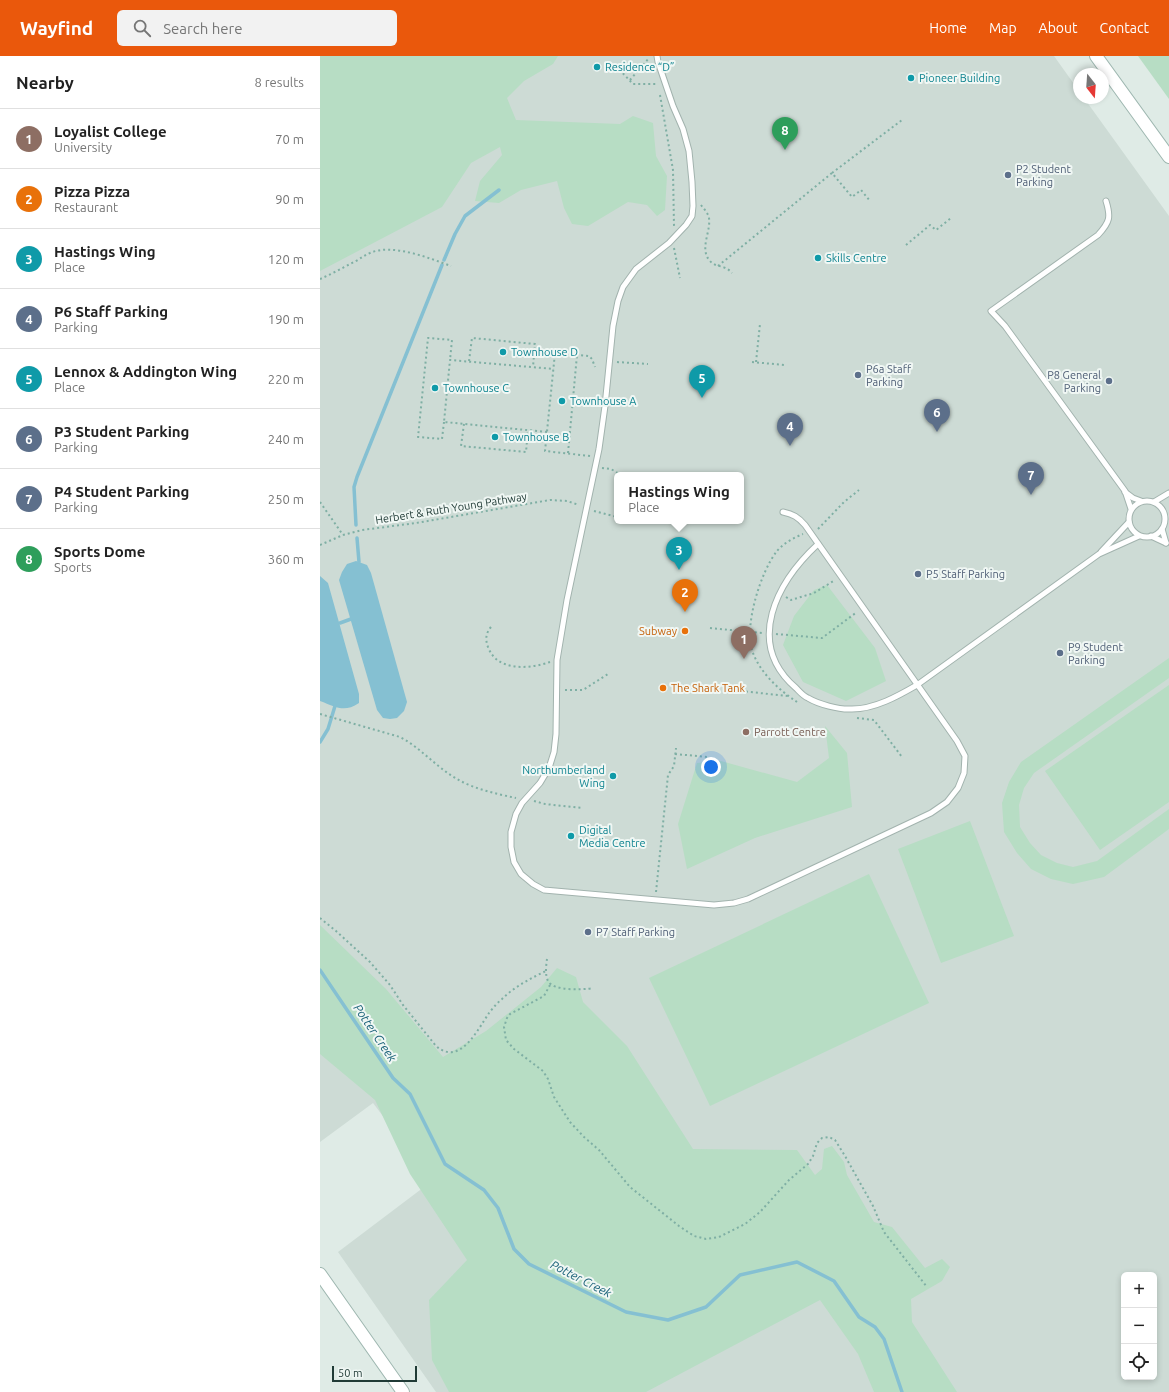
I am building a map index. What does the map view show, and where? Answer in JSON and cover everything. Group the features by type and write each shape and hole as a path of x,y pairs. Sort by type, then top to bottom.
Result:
{"street":[{"path":"1096,56 1169,157"},
{"path":"320,1274 403,1392"}],"lane":[{"path":"657,56 665,84 683,130 689,151 693,194 692,216 675,237 636,269 623,287 618,301 613,326 605,406 595,468 567,600 557,660 556,734 554,752 549,768 540,783 525,799 516,814 511,832 511,846 514,862 521,874 533,884 544,890 655,901 714,905 734,903 748,899 931,813 947,802 958,788 964,773 964,756 957,741 810,532 798,518 792,514 783,512"},
{"path":"1106,201 1109,215 1107,225 1098,235 991,311 1005,326 1125,491 1133,498 1141,501"},
{"path":"1125,491 1131,509"},
{"path":"1154,502 1169,493"},
{"path":"1147,500 1154,502 1163,510 1167,521 1157,534 1145,537 1139,536 1134,532 1129,522 1131,509 1135,504 1141,501 1147,500"},
{"path":"818,544 804,557 791,574 779,594 770,618 769,634 772,655 781,671 792,685 807,698 828,706 852,709 875,705 891,699 917,685 1099,554 1129,522"},
{"path":"1151,536 1166,543 1162,528"},
{"path":"1099,554 1139,536"}],"path":[{"path":"629,81 651,56"},
{"path":"616,66 633,84 665,84"},
{"path":"658,84 673,170 674,252 680,278"},
{"path":"718,266 832,173 902,120"},
{"path":"832,173 852,197 861,190 870,201"},
{"path":"693,194 709,217 706,242 707,256 709,260 718,266 727,268 732,273"},
{"path":"906,245 930,225 936,230 951,218"},
{"path":"320,279 369,253 380,249 399,250 451,266"},
{"path":"756,362 760,324"},
{"path":"428,338 452,340 450,360 442,439 418,437 428,338"},
{"path":"469,361 472,338 535,344 533,367"},
{"path":"595,367 589,356 555,353 545,451 597,456"},
{"path":"568,453 577,355"},
{"path":"450,360 554,369"},
{"path":"610,361 648,364"},
{"path":"752,362 784,365"},
{"path":"444,422 547,432"},
{"path":"464,424 462,446 526,452 528,430"},
{"path":"595,468 610,469 616,472"},
{"path":"800,704 788,696 770,679 755,657 751,648 750,632 757,594 770,563 778,551 787,542 816,530 844,502 859,490"},
{"name":"Herbert & Ruth Young Pathway","path":"320,545 343,535 362,530 416,523 550,500 567,501 614,516"},
{"path":"320,502 343,535"},
{"path":"779,594 791,600 814,593 841,576"},
{"path":"710,628 822,638 863,608"},
{"path":"491,626 486,638 491,653 498,660 509,666 526,668 557,660"},
{"path":"557,690 582,690 608,674"},
{"path":"731,690 807,698"},
{"path":"320,714 400,737 411,743 446,772 457,779 489,791 545,804 582,808"},
{"path":"851,717 874,720 902,757"},
{"path":"655,901 668,775 674,766 676,748"},
{"path":"675,754 708,757"},
{"path":"320,918 370,962 390,985 403,1005 436,1046 447,1052 453,1052 466,1045 502,998 546,971"},
{"path":"547,959 547,980 550,985 576,989 593,988"},
{"path":"550,985 544,996 510,1014 504,1027 506,1040 514,1049 543,1071 548,1079 554,1097 570,1122 603,1154 630,1187 694,1236 706,1239 719,1237 745,1224 760,1212 789,1180 808,1164 813,1156 817,1143 822,1138 829,1137 835,1140 845,1156 873,1206 884,1232 926,1287"}],"shaded area":[{"path":"320,56 1054,56 1073,83 1073,104 1088,104 1169,216 1169,1392 436,1392 338,1252 432,1181 373,1103 320,1142"}],"green space":[{"path":"320,56 558,56 553,64 524,81 507,98 516,120 620,124 633,116 653,123 656,156 667,176 665,210 657,216 647,205 628,202 588,226 572,224 564,208 557,181 521,190 499,203 475,201 480,181 502,155 500,147 471,163 442,207 320,271"},
{"path":"1138,56 1169,56 1169,99"},
{"path":"827,585 875,648 886,681 846,701 803,682 783,645 794,616 814,590"},
{"path":"1169,658 1169,678 1034,773 1024,788 1019,805 1020,827 1030,843 1041,855 1057,863 1073,867 1097,861 1169,809 1169,829 1104,877 1073,884 1051,879 1031,869 1017,853 1004,832 1002,803 1009,782 1021,762"},
{"path":"1169,685 1169,802 1100,850 1045,771"},
{"path":"825,726 847,753 852,807 755,838 687,869 678,824 697,763 721,761 797,782 829,758"},
{"path":"970,821 1014,936 941,963 898,849"},
{"path":"869,874 929,1003 710,1106 649,978"},
{"path":"320,925 386,989 443,1057 486,1031 541,987 557,968 576,977 583,1002 627,1046 693,1149 797,1150 815,1175 822,1169 824,1149 832,1146 844,1162 847,1175 874,1222 892,1227 925,1268 942,1259 950,1267 942,1281 911,1299 912,1322 957,1392 874,1392 858,1354 820,1300 646,1392 449,1392 432,1360 429,1300 467,1260 410,1174 375,1100 320,1054"}],"water":[{"path":"356,561 367,565 371,573 407,702 404,711 397,718 383,718 377,710 339,580 347,564"},
{"path":"320,576 328,583 359,694 359,703 349,708 335,707 320,701"}],"waterway":[{"path":"444,260 455,234 465,216 499,190"},
{"path":"356,525 354,487 357,477 442,265"},
{"path":"357,538 359,562"},
{"path":"340,623 351,619"},
{"path":"320,742 328,729 335,706"},
{"name":"Potter Creek","path":"320,970 393,1078 410,1094 445,1164 484,1190 498,1208 514,1249 529,1264 626,1312 668,1320 706,1307 740,1275 797,1262 834,1281 859,1317 875,1327 884,1339 902,1392"}],"place":[{"name":"Residence “D”","path":"597,67"},
{"name":"Pioneer Building","path":"911,78"},
{"name":"Sports Dome","path":"785,150"},
{"name":"P2 Student Parking","path":"1008,175"},
{"name":"Skills Centre","path":"818,258"},
{"name":"Townhouse D","path":"503,352"},
{"name":"P6a Staff Parking","path":"858,375"},
{"name":"P8 General Parking","path":"1109,381"},
{"name":"Townhouse C","path":"435,388"},
{"name":"Lennox & Addington Wing","path":"702,398"},
{"name":"Townhouse A","path":"562,401"},
{"name":"P3 Student Parking","path":"937,432"},
{"name":"Townhouse B","path":"495,437"},
{"name":"P6 Staff Parking","path":"790,446"},
{"name":"P4 Student Parking","path":"1031,495"},
{"name":"Hastings Wing","path":"679,570"},
{"name":"P5 Staff Parking","path":"918,574"},
{"name":"Pizza Pizza","path":"685,612"},
{"name":"Subway","path":"685,631"},
{"name":"P9 Student Parking","path":"1060,653"},
{"name":"Loyalist College","path":"744,659"},
{"name":"The Shark Tank","path":"663,688"},
{"name":"Parrott Centre","path":"746,732"},
{"name":"Northumberland Wing","path":"613,776"},
{"name":"Digital Media Centre","path":"571,836"},
{"name":"P7 Staff Parking","path":"588,932"}]}
